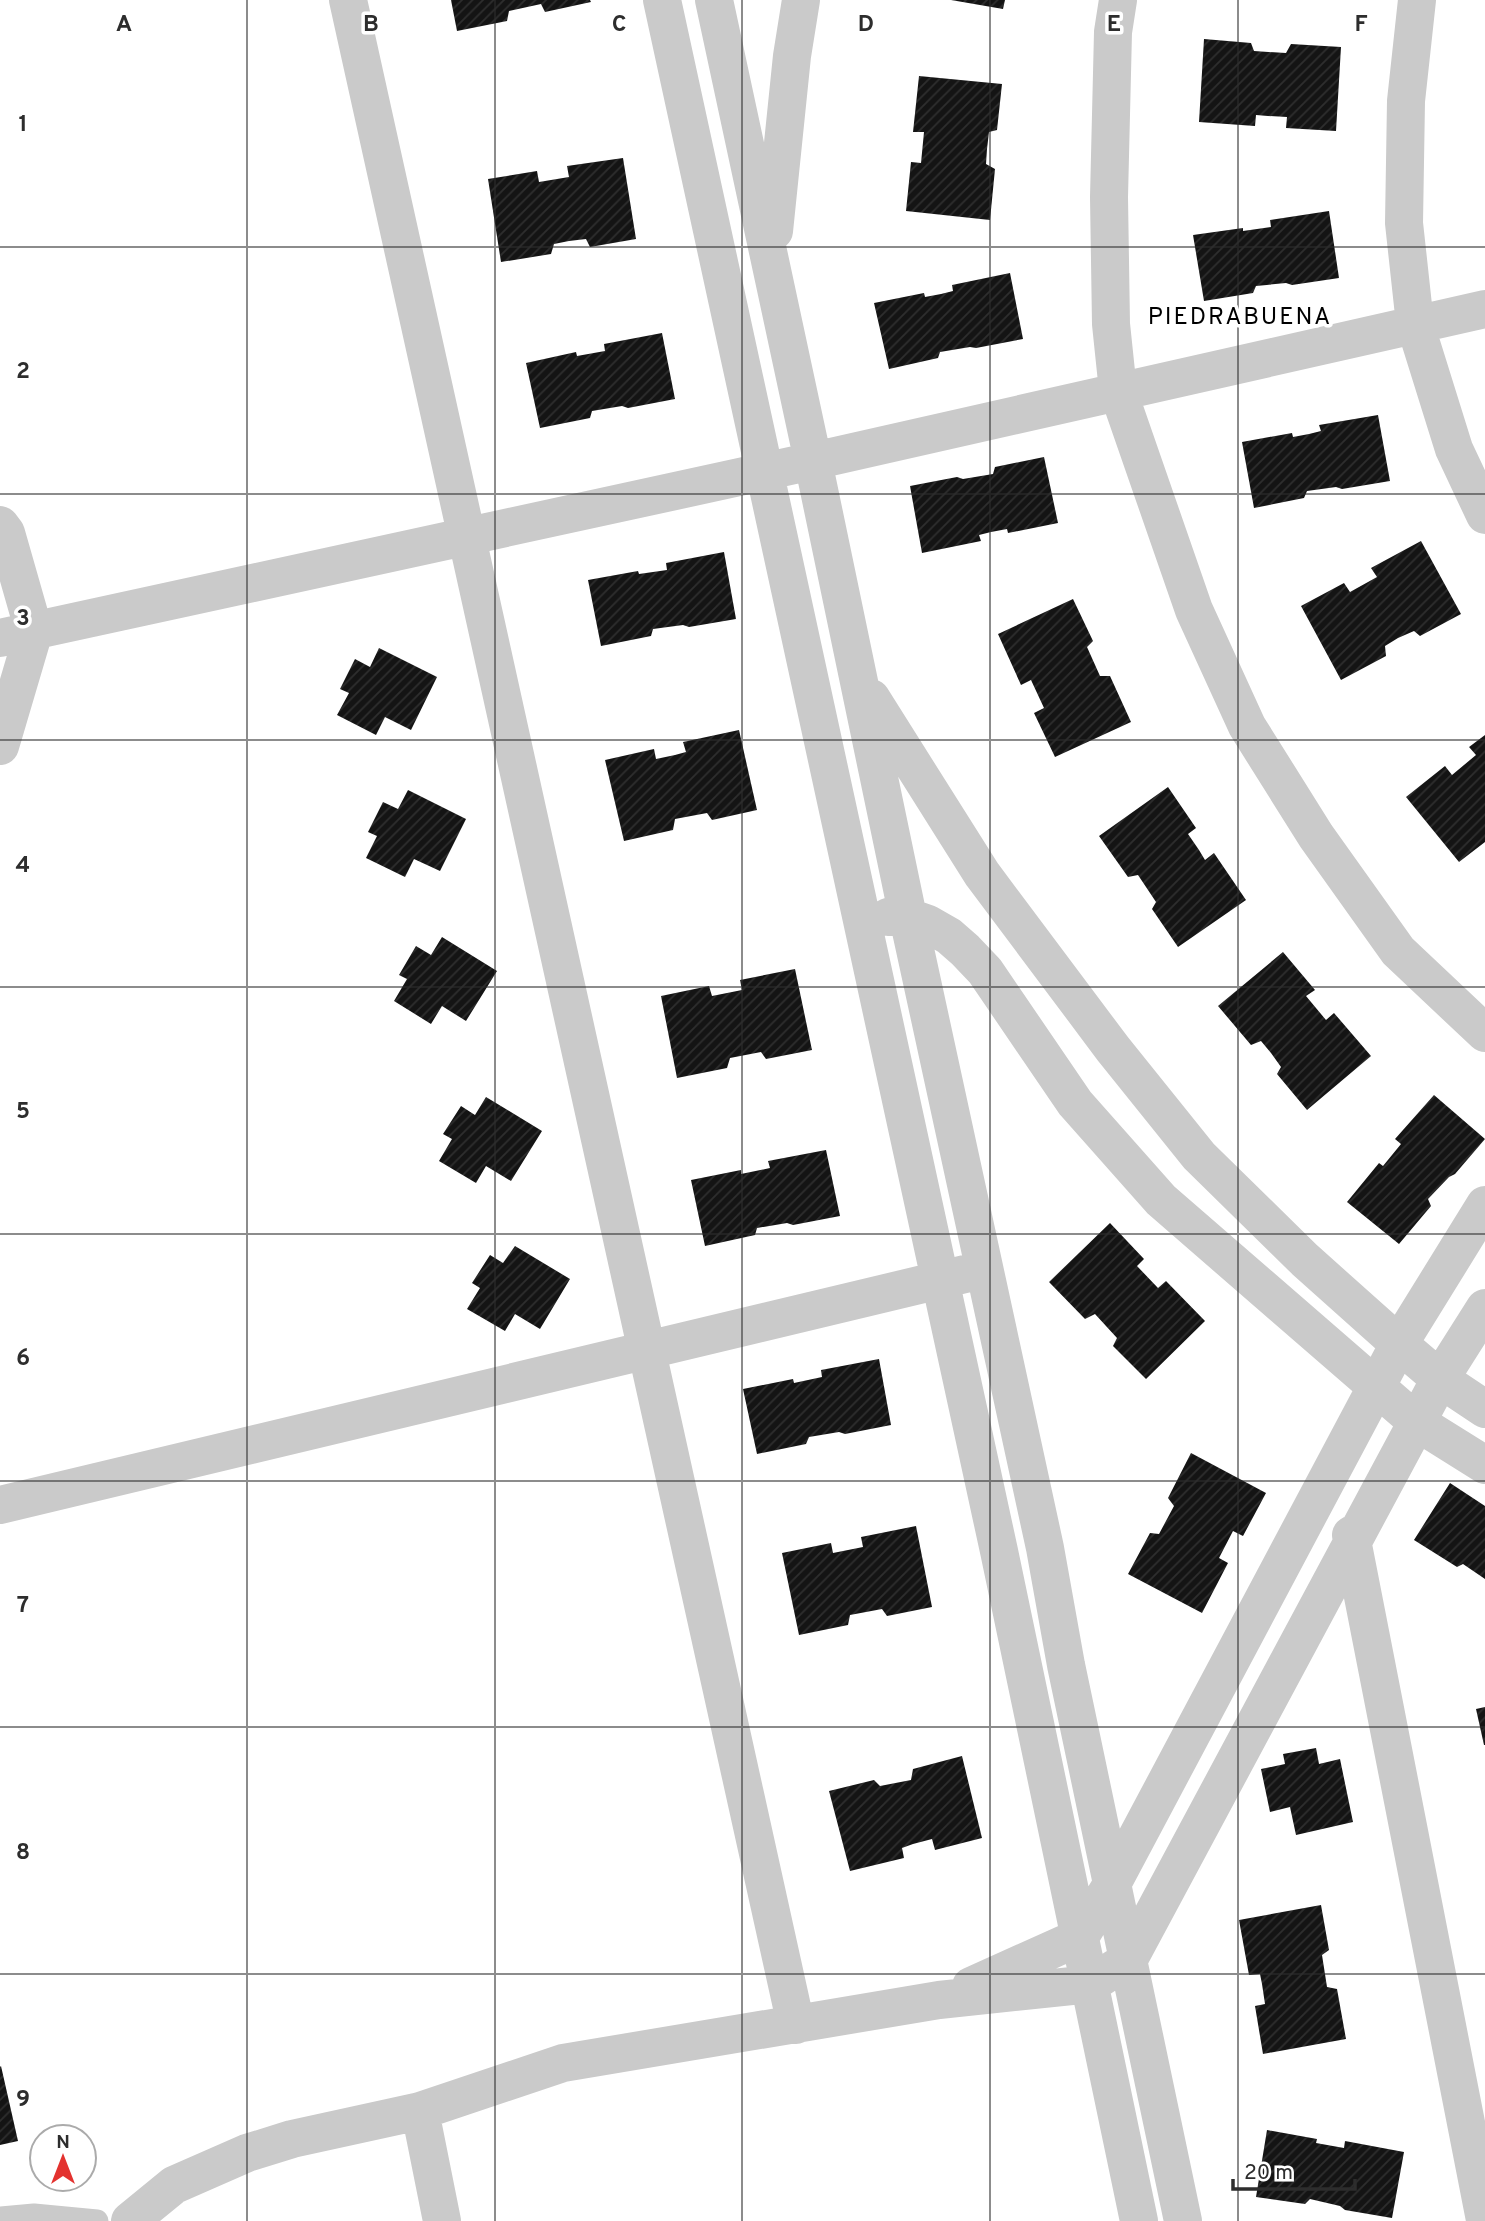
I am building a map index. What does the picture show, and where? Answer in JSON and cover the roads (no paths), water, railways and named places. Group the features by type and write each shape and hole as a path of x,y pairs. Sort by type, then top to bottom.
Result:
{"street":[{"path":"348,0 796,2025"},
{"path":"662,0 940,1280 1139,2221"},
{"path":"770,265 792,56 801,0"},
{"path":"1118,0 1113,32 1109,197 1111,324 1118,391 1194,610 1247,726 1316,836 1398,951 1485,1032"},
{"path":"1417,0 1406,101 1405,223 1415,324 1454,449 1485,515"},
{"path":"670,36 724,8 770,265 1045,1548 1066,1665 1183,2221"},
{"path":"17,634 813,461 1485,309"},
{"path":"0,525 6,533 17,634 0,747"},
{"path":"859,678 982,874 1113,1049 1190,1145 1306,1260 1399,1344 1440,1379 1485,1409"},
{"path":"862,918 908,917 949,936 985,971 1075,1103 1161,1200 1418,1423 1485,1465"},
{"path":"939,2000 1080,1937 1112,1884 1399,1344 1485,1205"},
{"path":"0,1505 984,1269"},
{"path":"130,2221 174,2185 247,2153 292,2139 420,2111 563,2063 939,2000 1091,1984 1129,1959 1440,1379 1485,1308"},
{"path":"1338,1462 1485,2220"},
{"path":"420,2111 442,2221"}],"lane":[{"path":"0,2218 34,2215 97,2221"}],"district":[{"name":"PIEDRABUENA","path":"1240,316"}]}
